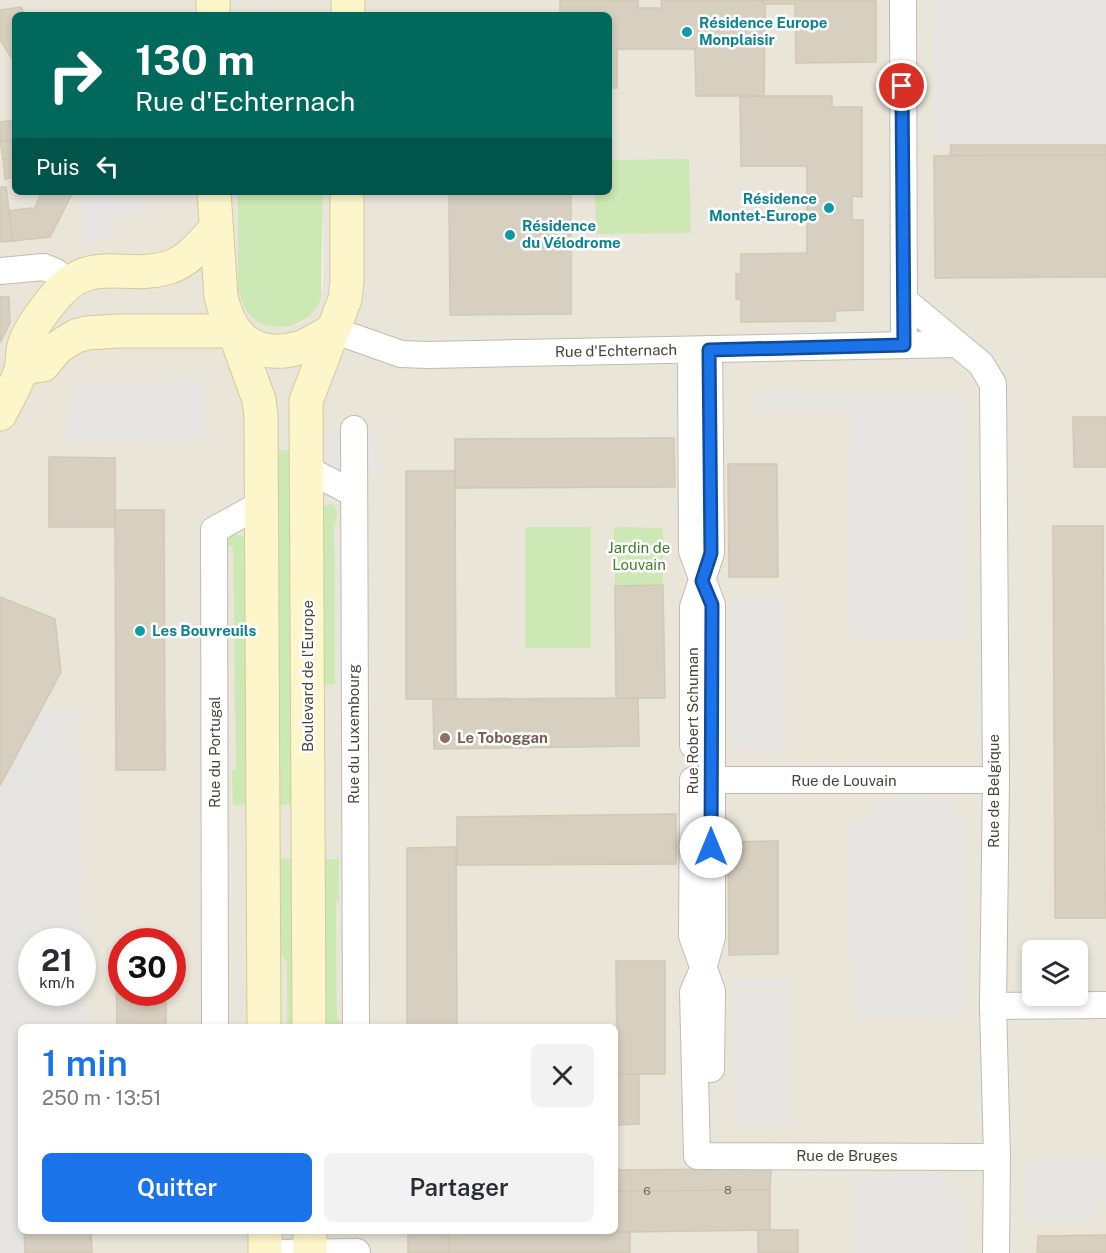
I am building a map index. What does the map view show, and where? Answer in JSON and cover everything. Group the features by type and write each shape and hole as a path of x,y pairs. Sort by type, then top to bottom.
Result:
{"main road":[{"path":"214,195 224,310 259,400 264,1024"},
{"name":"Boulevard de l'Europe","path":"309,1024 306,397 345,299 347,195"},
{"path":"0,414 22,368 24,344 50,303 65,287 78,278 100,270 148,271 174,266 200,247 216,228"},
{"path":"65,287 76,336"},
{"path":"22,368 43,365 58,347 76,336 87,333 234,331 252,346 279,351 302,347 333,330"},
{"path":"265,1234 265,1253"}],"street":[{"path":"903,0 904,345 957,344"},
{"path":"0,272 44,267 56,272 65,287"},
{"name":"Rue de Belgique","path":"904,300 981,364 993,384 996,780 993,1006 997,1157 996,1253"},
{"name":"Rue d'Echternach","path":"333,330 401,354 446,355 904,345"},
{"name":"Rue Robert Schuman","path":"700,350 692,551 702,581 693,607 702,780 692,936 712,991 704,1156"},
{"name":"Rue du Luxembourg","path":"354,429 356,1024"},
{"path":"307,469 353,494"},
{"name":"Rue du Portugal","path":"215,1024 214,530 261,504"},
{"name":"Rue de Louvain","path":"702,780 996,780"},
{"path":"993,1006 1106,1005"},
{"name":"Rue de Bruges","path":"704,1156 997,1157"},
{"path":"265,1253 310,1245 357,1245"}],"shaded area":[{"path":"0,0 1106,0 1106,1253 0,1253","holes":["233,547 248,804 233,770 236,771"]},
{"path":"934,0 1106,0 1106,143 935,144"},
{"path":"81,195 142,195 143,214 124,214 101,241 86,241 86,231 81,230"},
{"path":"205,380 205,440 67,443 67,423 74,401 74,383"},
{"path":"755,393 964,394 966,641 851,640 849,413 755,413"},
{"path":"379,429 379,472 337,473 321,458 321,430"},
{"path":"731,599 783,600 784,755 770,756 747,749 731,749"},
{"path":"41,710 77,710 83,928 18,928 18,1006 85,1006 86,1024 18,1024 18,1234 24,1234 25,1253 0,1253 0,786"},
{"path":"882,797 949,798 949,812 965,812 966,1015 857,1020 856,972 849,972 848,821 866,821"},
{"path":"734,979 787,979 788,1125 734,1125"},
{"path":"1025,1161 1106,1161 1106,1204 1097,1204 1096,1223 1025,1222"},
{"path":"949,1174 949,1189 965,1189 965,1253 856,1253 855,1175"}],"green space":[{"path":"689,159 691,233 596,234 595,195 612,195 612,160"},
{"path":"238,195 323,195 321,297 310,316 287,327 268,326 258,322 250,315 244,307 238,290"},
{"path":"275,450 293,450 295,804 277,805"},
{"path":"329,504 333,505 338,512 334,528 335,684 322,684 322,508"},
{"path":"525,527 591,527 591,648 525,648"},
{"name":"Jardin de Louvain","path":"614,527 663,528 663,585 615,586"},
{"path":"234,534 244,536 247,540 248,804 233,805 232,770 236,770 233,547 224,546 226,540"},
{"path":"278,859 293,859 296,1024 287,1024 287,963 277,947"},
{"path":"324,859 339,859 339,901 336,901 337,1020 341,1021 340,1024 323,1024"}],"building":[{"name":"Résidence Europe Monplaisir","path":"560,0 638,0 638,8 662,8 661,0 758,0 765,4 764,96 696,96 695,49 617,49 617,88 612,88 612,12 560,12"},
{"path":"758,0 876,0 876,62 796,63 795,4 765,4"},
{"path":"21,7 24,12 12,12 12,58 0,40 0,10"},
{"name":"Résidence Montet-Europe","path":"832,96 832,107 862,107 862,197 852,196 852,220 863,220 863,310 835,311 835,321 741,322 741,300 736,299 736,274 741,274 741,254 807,253 807,166 741,166 740,97"},
{"path":"12,120 12,140 0,141 0,122"},
{"path":"12,140 12,158 3,159 0,141"},
{"path":"951,145 1106,145 1106,155 950,155"},
{"path":"1106,155 1106,277 935,278 934,156"},
{"path":"12,158 12,178 5,179 3,159"},
{"path":"0,187 6,187 13,241 0,242"},
{"path":"41,195 71,195 50,237 13,241 9,211 34,209"},
{"name":"Résidence du Vélodrome","path":"449,195 571,195 571,314 450,315"},
{"path":"0,297 9,297 10,323 0,343"},
{"path":"1073,417 1106,417 1106,467 1074,467"},
{"path":"674,438 675,487 455,488 455,439"},
{"path":"49,457 115,458 115,527 49,527"},
{"path":"728,464 777,464 778,577 729,577"},
{"path":"406,471 455,471 456,699 406,699"},
{"name":"Les Bouvreuils","path":"115,510 164,510 165,770 116,770"},
{"path":"1053,526 1103,526 1105,918 1055,918"},
{"path":"663,585 665,698 616,698 615,586"},
{"path":"0,597 55,619 61,672 0,786"},
{"path":"638,698 639,746 434,749 433,699"},
{"path":"676,814 676,864 457,865 457,817"},
{"path":"778,841 778,954 729,955 728,842"},
{"path":"456,847 457,1024 407,1024 407,848"},
{"path":"616,961 665,961 665,1074 618,1074"},
{"path":"117,1006 166,1006 166,1024 117,1024"},
{"path":"618,1074 639,1074 639,1124 618,1125"},
{"path":"771,1169 770,1190 618,1191 618,1170"},
{"path":"770,1190 770,1230 618,1232 618,1191"},
{"path":"758,1230 798,1230 798,1253 758,1253"},
{"path":"618,1232 630,1232 630,1253 449,1253 448,1234 618,1234"},
{"path":"24,1234 91,1234 92,1253 25,1253"},
{"path":"408,1234 448,1234 449,1253 408,1253"},
{"path":"1106,1235 1106,1253 1037,1253 1038,1236"}],"place":[{"name":"Résidence Europe Monplaisir","path":"687,32"},
{"name":"Résidence Montet-Europe","path":"829,208"},
{"name":"Résidence du Vélodrome","path":"510,235"},
{"name":"Les Bouvreuils","path":"140,631"},
{"name":"Le Toboggan","path":"445,738"}],"route":[{"path":"711,847 712,605 702,581 711,553 709,350 904,345 902,86"}]}
